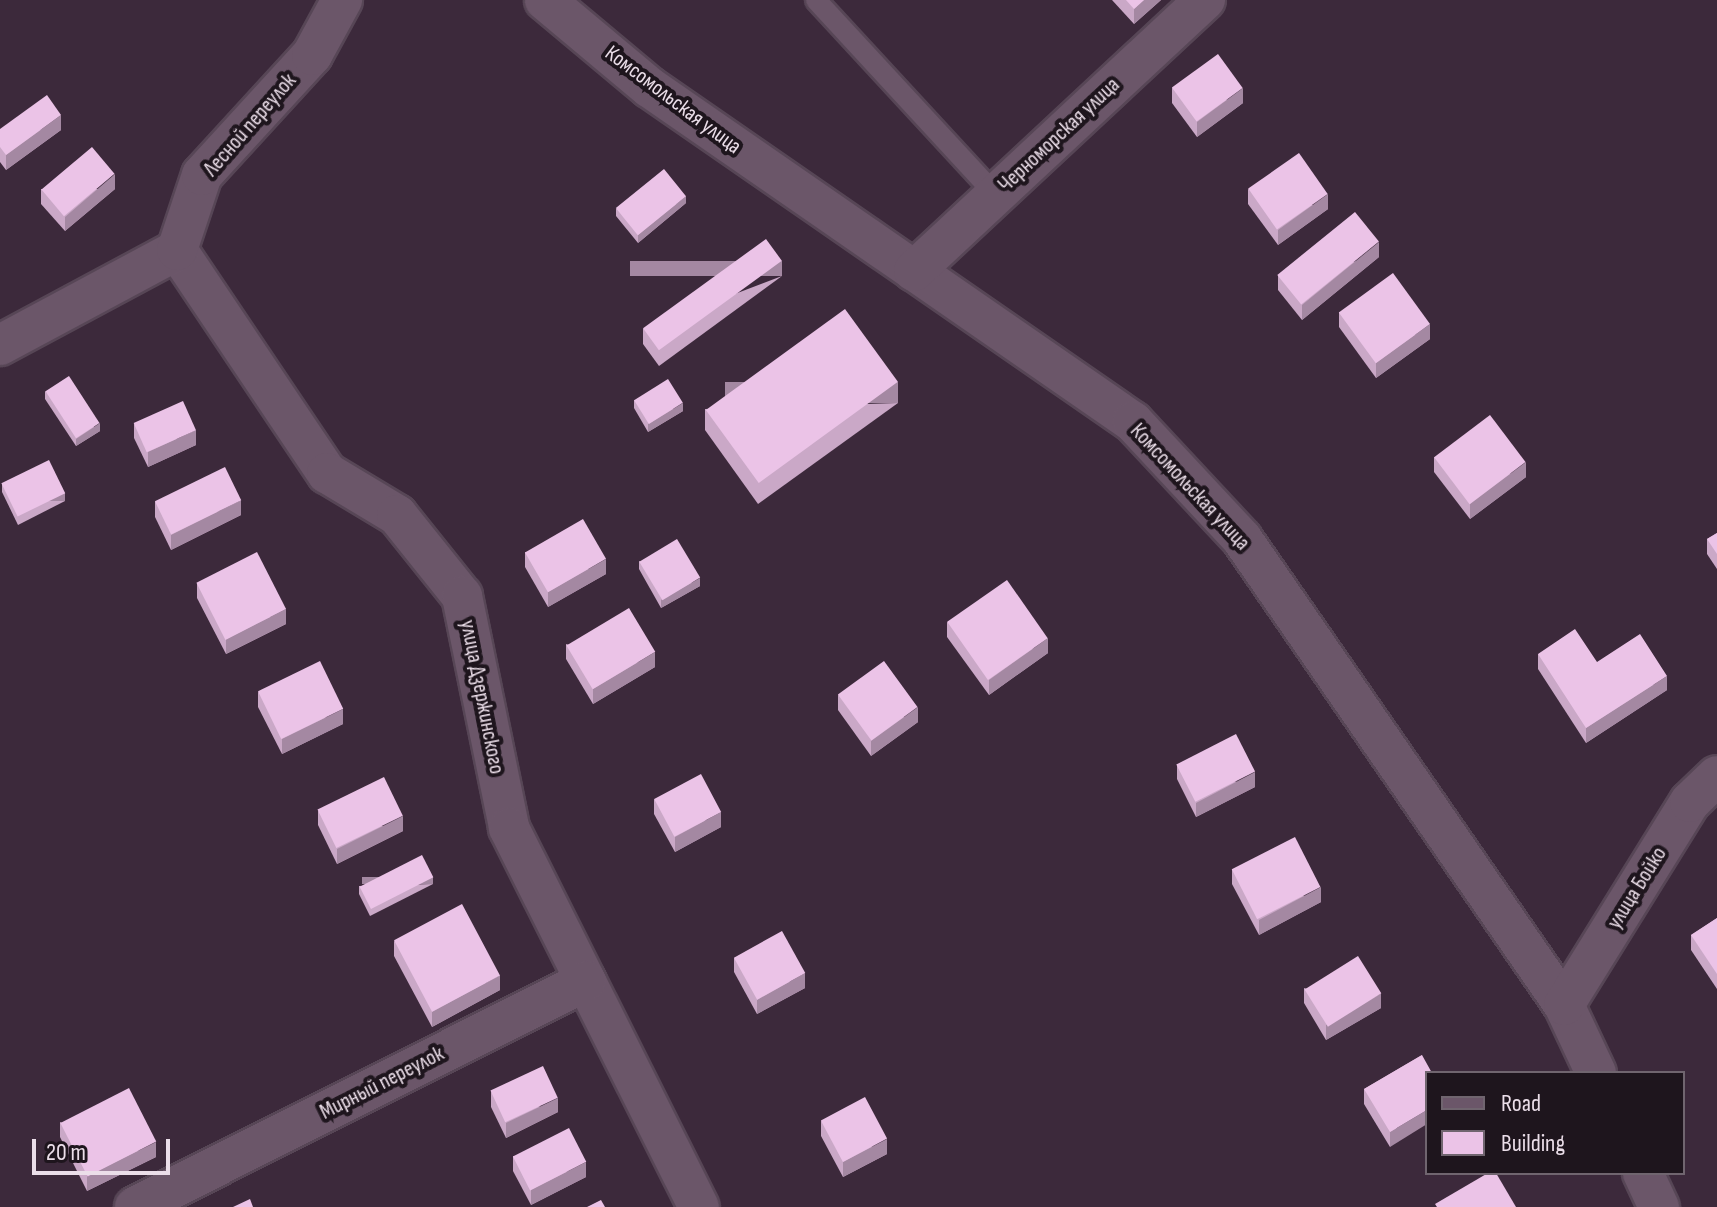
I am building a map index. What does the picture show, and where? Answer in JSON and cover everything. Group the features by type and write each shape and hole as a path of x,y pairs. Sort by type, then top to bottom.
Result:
{"street":[{"name":"Лесной переулок","path":"177,250 202,175 312,55 342,0"},
{"name":"Комсомольская улица","path":"545,0 649,87 1133,422 1242,539 1564,1005 1595,1071"},
{"name":"Черноморская улица","path":"914,271 1205,0"},
{"path":"0,345 177,250"},
{"name":"улица Дзержинского","path":"177,250 327,473 397,515 462,596 509,828 699,1207"},
{"name":"улица Бойко","path":"1564,1005 1690,802 1717,776"},
{"name":"Мирный переулок","path":"135,1207 586,981"},
{"path":"1644,1175 1659,1207"}],"lane":[{"path":"816,0 996,195"}],"building":[{"path":"1126,0 1144,0 1134,9"},
{"path":"1218,54 1243,88 1197,121 1172,88"},
{"path":"47,95 61,115 6,155 0,147 0,129"},
{"path":"92,147 114,174 64,216 41,189"},
{"path":"1299,153 1328,194 1277,230 1248,189"},
{"path":"664,169 686,196 638,235 616,208"},
{"path":"1355,212 1379,242 1301,304 1277,275"},
{"path":"766,239 782,261 659,350 643,328"},
{"path":"1393,273 1430,324 1376,363 1339,312"},
{"path":"845,309 898,382 759,483 706,410"},
{"path":"69,376 99,423 76,438 46,391"},
{"path":"668,379 683,403 649,424 634,400"},
{"path":"183,401 196,430 147,452 134,423"},
{"path":"1490,415 1526,462 1470,504 1434,457"},
{"path":"49,460 65,493 18,516 1,483"},
{"path":"225,467 241,500 171,534 155,501"},
{"path":"583,519 606,559 548,592 525,552"},
{"path":"1717,533 1717,554 1707,539"},
{"path":"677,539 700,578 662,600 639,562"},
{"path":"257,552 286,609 225,640 196,583"},
{"path":"1007,580 1048,638 988,680 947,622"},
{"path":"629,608 655,652 593,689 566,646"},
{"path":"1575,629 1597,662 1640,634 1667,676 1586,728 1538,654"},
{"path":"320,661 343,709 281,739 258,691"},
{"path":"884,661 918,707 871,741 838,695"},
{"path":"1236,734 1255,771 1195,802 1176,764"},
{"path":"701,774 721,812 674,837 654,799"},
{"path":"384,777 403,816 336,848 317,809"},
{"path":"1295,837 1320,887 1257,919 1232,869"},
{"path":"422,855 433,877 371,909 360,887"},
{"path":"462,904 500,976 432,1012 394,940"},
{"path":"1717,918 1717,974 1691,935"},
{"path":"782,931 805,973 757,1000 734,958"},
{"path":"1358,956 1381,993 1328,1027 1305,989"},
{"path":"1422,1055 1431,1071 1425,1071 1425,1111 1390,1132 1364,1089"},
{"path":"543,1066 558,1098 505,1122 490,1091"},
{"path":"129,1088 156,1141 88,1176 60,1123"},
{"path":"865,1097 887,1138 843,1162 821,1120"},
{"path":"569,1128 586,1162 530,1190 513,1157"},
{"path":"1485,1175 1497,1175 1516,1207 1437,1207 1435,1204"},
{"path":"250,1199 253,1207 233,1207"},
{"path":"601,1200 605,1207 587,1207"}]}
